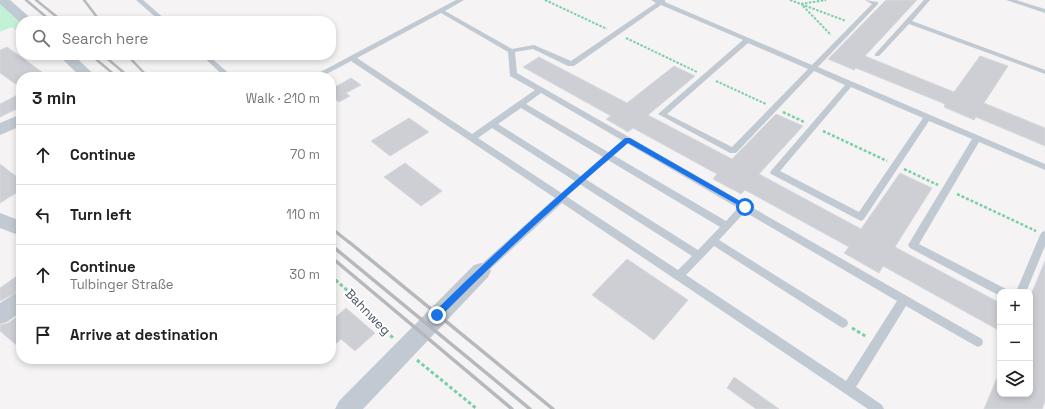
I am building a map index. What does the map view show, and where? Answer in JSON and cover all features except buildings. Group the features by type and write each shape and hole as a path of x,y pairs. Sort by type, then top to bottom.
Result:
{"street":[{"path":"3,0 21,16"},
{"path":"71,60 84,72"},
{"path":"0,130 16,122"},
{"path":"0,220 16,226"},
{"path":"347,409 481,271"},
{"path":"0,315 16,304"}],"lane":[{"path":"140,0 158,16"},
{"path":"448,0 454,4"},
{"path":"325,72 461,0"},
{"path":"747,40 662,114 734,151 876,3 868,0"},
{"path":"877,55 927,0"},
{"path":"1009,0 1045,11"},
{"path":"441,11 511,51 534,47 571,64 616,34 659,1 1045,167"},
{"path":"907,21 1045,72"},
{"path":"511,51 513,74 978,342"},
{"path":"352,58 878,409"},
{"path":"210,60 224,72"},
{"path":"850,84 774,172 861,216 928,117"},
{"path":"473,138 540,90"},
{"path":"520,104 727,226"},
{"path":"492,124 699,255"},
{"path":"977,138 913,245 997,289"},
{"path":"481,271 561,198"},
{"path":"679,276 745,207"},
{"path":"1022,289 1045,235"},
{"path":"713,241 844,323"},
{"path":"848,389 904,299"}],"path":[{"path":"545,0 1045,235"},
{"path":"790,0 855,25"},
{"path":"801,4 826,0"},
{"path":"801,4 838,42"},
{"path":"580,180 608,156"},
{"name":"Bahnweg","path":"336,280 357,298 403,350 452,387 477,409"},
{"path":"844,323 876,343"}],"green space":[{"path":"0,0 16,16 16,31 12,27 0,32"}],"railway":[{"path":"26,0 45,16"},
{"path":"36,0 56,16"},
{"path":"84,0 96,16"},
{"path":"97,60 111,72"},
{"path":"109,60 123,72"},
{"path":"132,60 143,72"},
{"path":"336,232 350,243"},
{"path":"349,242 553,409"},
{"path":"336,249 530,409"},
{"path":"336,261 512,409"}],"route":[{"path":"437,315 481,271 580,180 628,140 745,207"}]}
